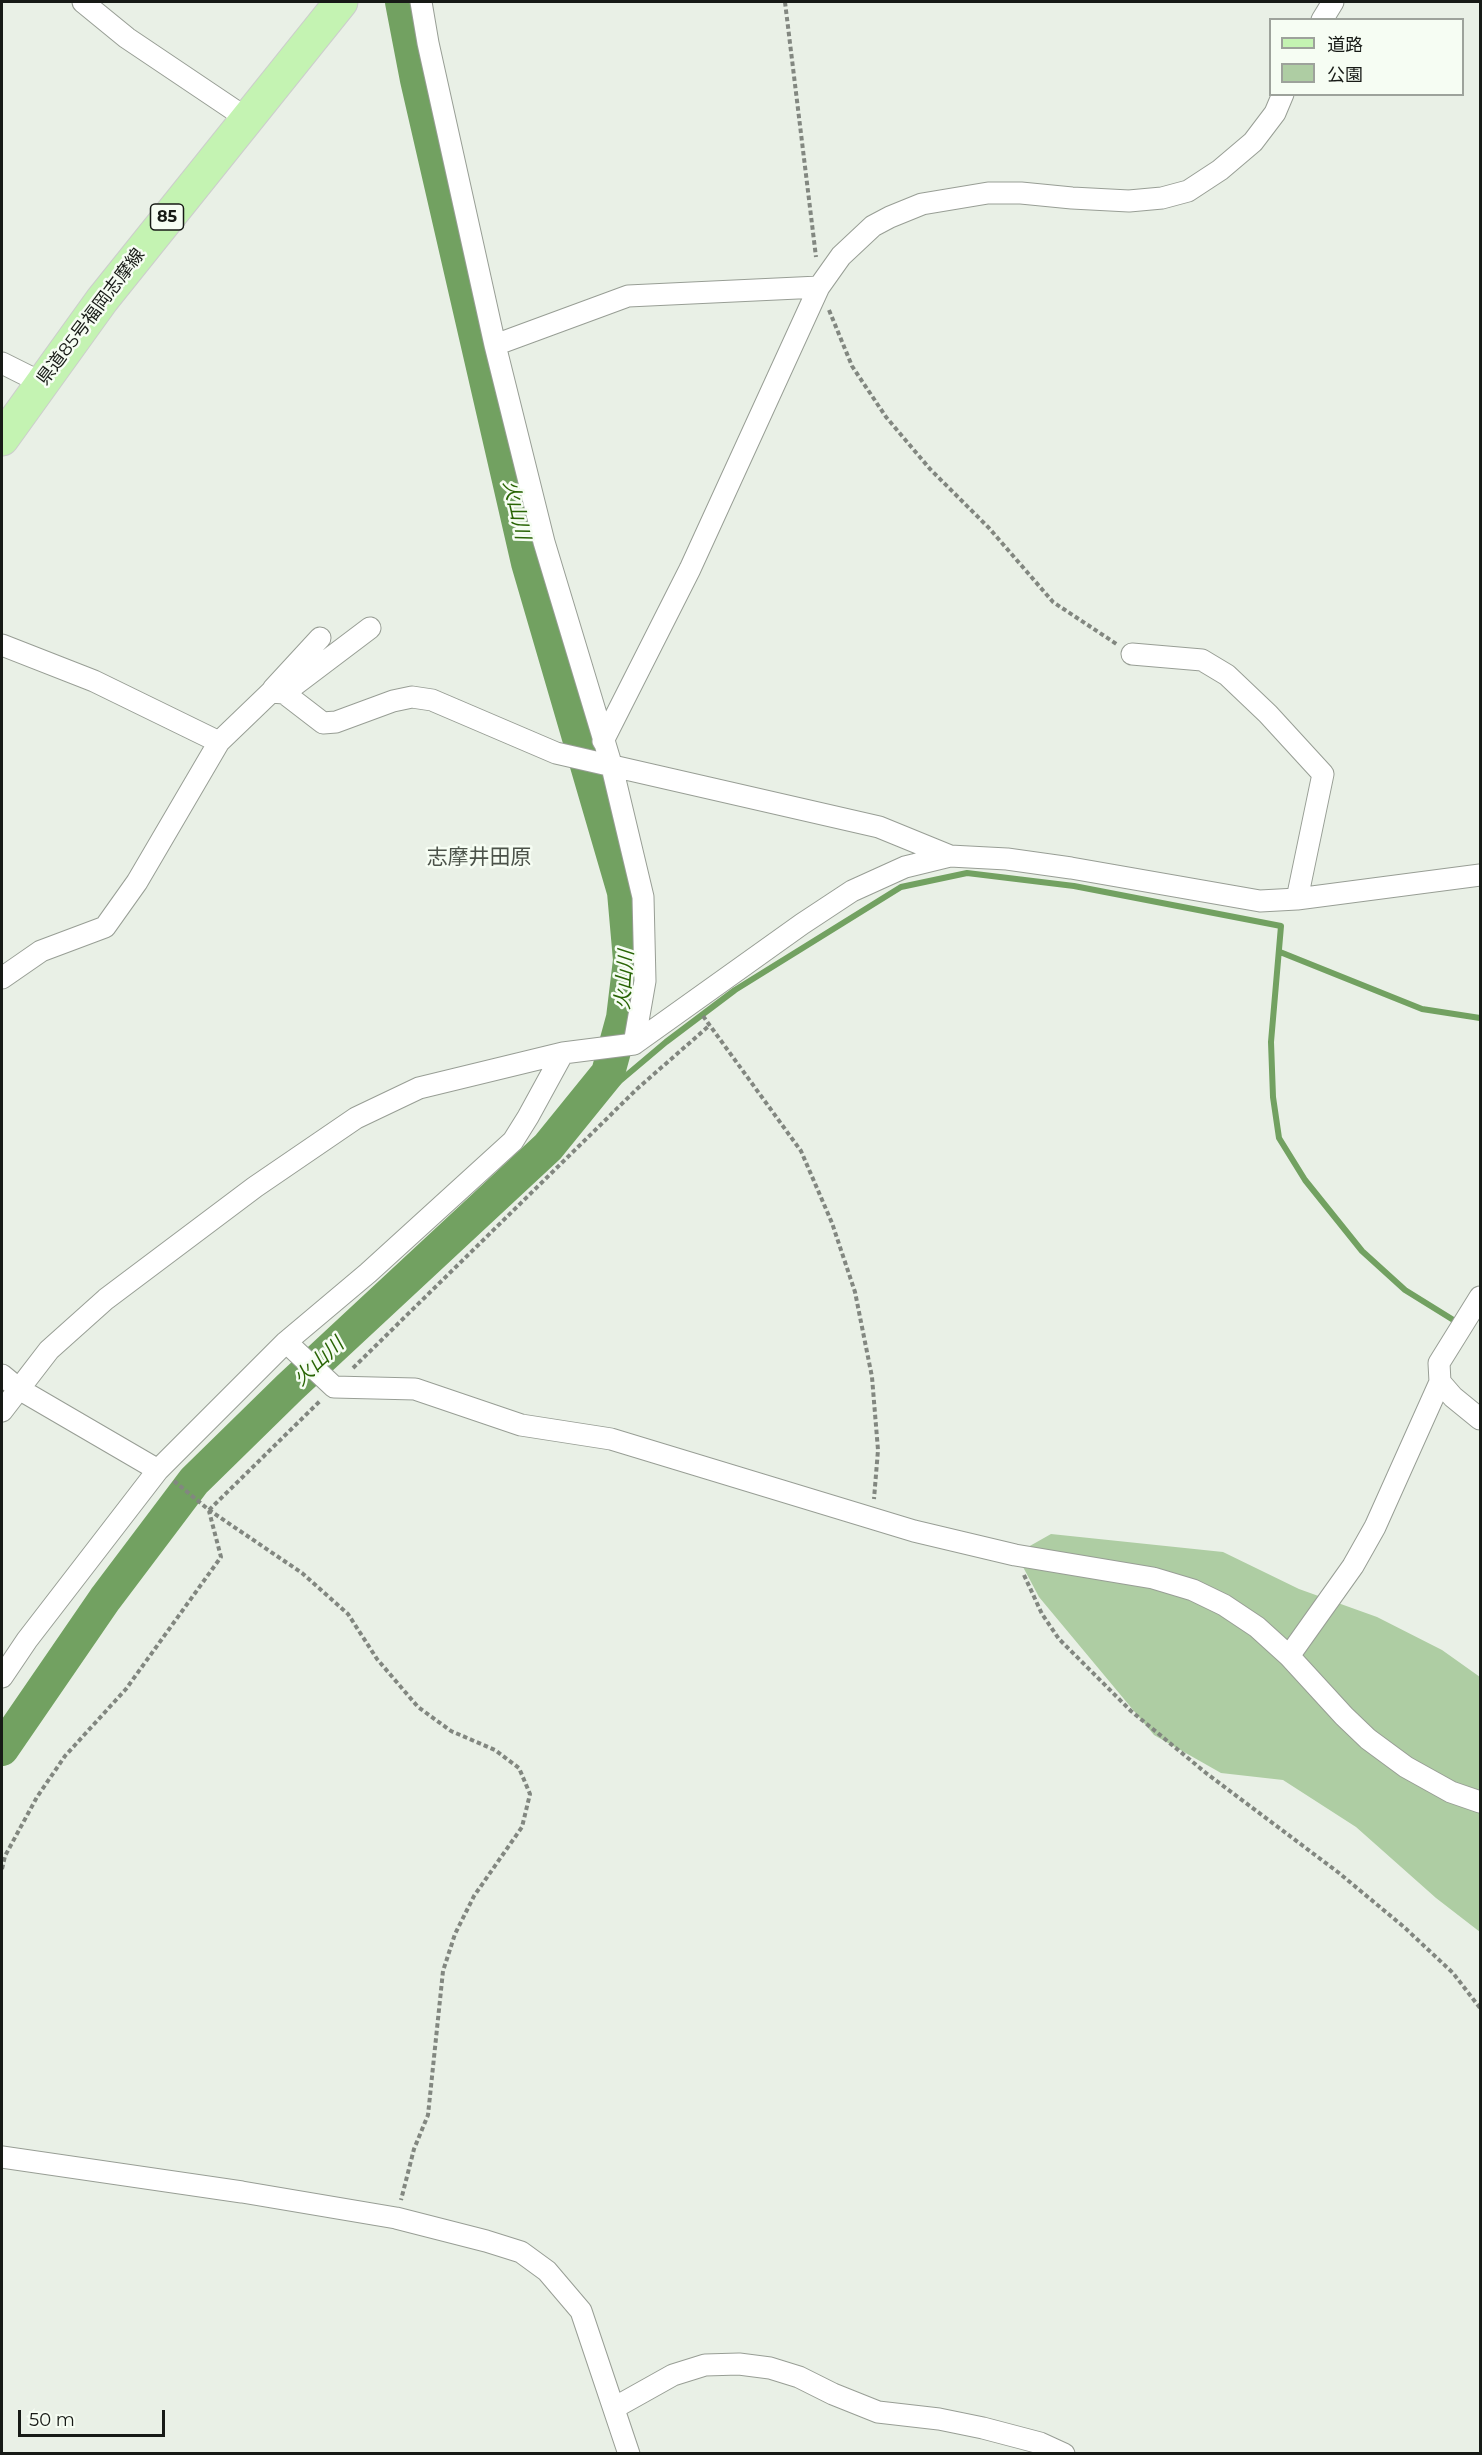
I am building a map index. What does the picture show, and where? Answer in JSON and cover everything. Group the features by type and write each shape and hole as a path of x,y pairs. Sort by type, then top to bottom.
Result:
{"main road":[{"name":"県道85号福岡志摩線","path":"2,439 102,300 341,2"}],"street":[{"path":"83,2 127,38 246,118"},
{"path":"421,2 428,43 495,345 544,542 612,767 643,897 645,981 634,1044"},
{"path":"1323,18 1333,2"},
{"path":"603,741 690,569 819,287 841,256 873,226 922,204 988,193 1021,193 1129,201 1162,198 1188,191 1220,170 1253,142 1275,113 1282,96"},
{"path":"495,345 628,296 819,287"},
{"path":"2,363 42,383"},
{"path":"2,978 41,951 105,927 137,882 219,742 277,692 370,628"},
{"path":"277,692 320,638"},
{"path":"2,645 94,681 219,742"},
{"path":"1132,654 1202,660 1227,675 1268,714 1323,774 1298,899"},
{"path":"277,692 323,723 336,722 402,699 412,697 432,700 556,753 879,827 950,855 1006,859 1071,868 1260,901 1298,899 1480,876"},
{"path":"2,1411 50,1350 106,1299 255,1187 356,1118 419,1088 563,1053 634,1044 793,930 852,891 905,867 950,855"},
{"path":"2,1677 163,1473 368,1273 513,1140 563,1053"},
{"path":"1289,1656 1325,1609 1329,1599 1359,1557 1375,1527 1440,1382 1439,1363 1480,1297"},
{"path":"291,1347 330,1384 415,1389 521,1425 610,1439 873,1520 1015,1556 1153,1578 1193,1590 1224,1605 1257,1627 1289,1656 1368,1739 1406,1767 1451,1792 1480,1802"},
{"path":"2,1375 19,1389 163,1473"},
{"path":"1440,1382 1453,1397 1480,1419"},
{"path":"2,2157 242,2192 396,2218 521,2252 547,2271 581,2311 629,2454"},
{"path":"614,2408 673,2375 705,2365 739,2364 770,2368 799,2377 878,2412 983,2428 1040,2443 1064,2454"}],"path":[{"path":"785,2 819,287 852,366 886,417 930,469 989,528 1053,602 1132,654"},
{"path":"209,1510 330,1384 638,1088 710,1025 801,1151 839,1242 855,1292 872,1377 878,1450 873,1520"},
{"path":"163,1473 204,1503 209,1510 302,1573 348,1614 377,1659 418,1707 451,1731 495,1750 519,1768 530,1794 522,1827 474,1896 454,1934 444,1971 428,2115 414,2149 396,2218"},
{"path":"2,1869 5,1856 37,1797 65,1756 126,1689 221,1557 209,1510"},
{"path":"1015,1556 1042,1614 1059,1639 1131,1712 1206,1773 1339,1873 1404,1927 1454,1973 1480,2007"}],"green space":[{"path":"1051,1534 1223,1552 1299,1589 1377,1617 1442,1650 1480,1677 1480,1932 1436,1898 1356,1827 1283,1780 1221,1773 1154,1735 1039,1597 1022,1565 1028,1547"}],"waterway":[{"name":"火山川","path":"2,1749 105,1599 194,1481 290,1387 548,1147 608,1073 623,1018 630,960 624,892 528,563 417,80 402,2"},
{"path":"584,1104 615,1085 666,1042 735,990 901,887 967,873 1074,886 1281,926 1271,1042 1273,1097 1279,1138 1305,1180 1362,1251 1405,1290 1455,1321"},
{"path":"1280,952 1422,1009 1480,1018"}],"district":[{"name":"志摩井田原","path":"479,858"}]}
